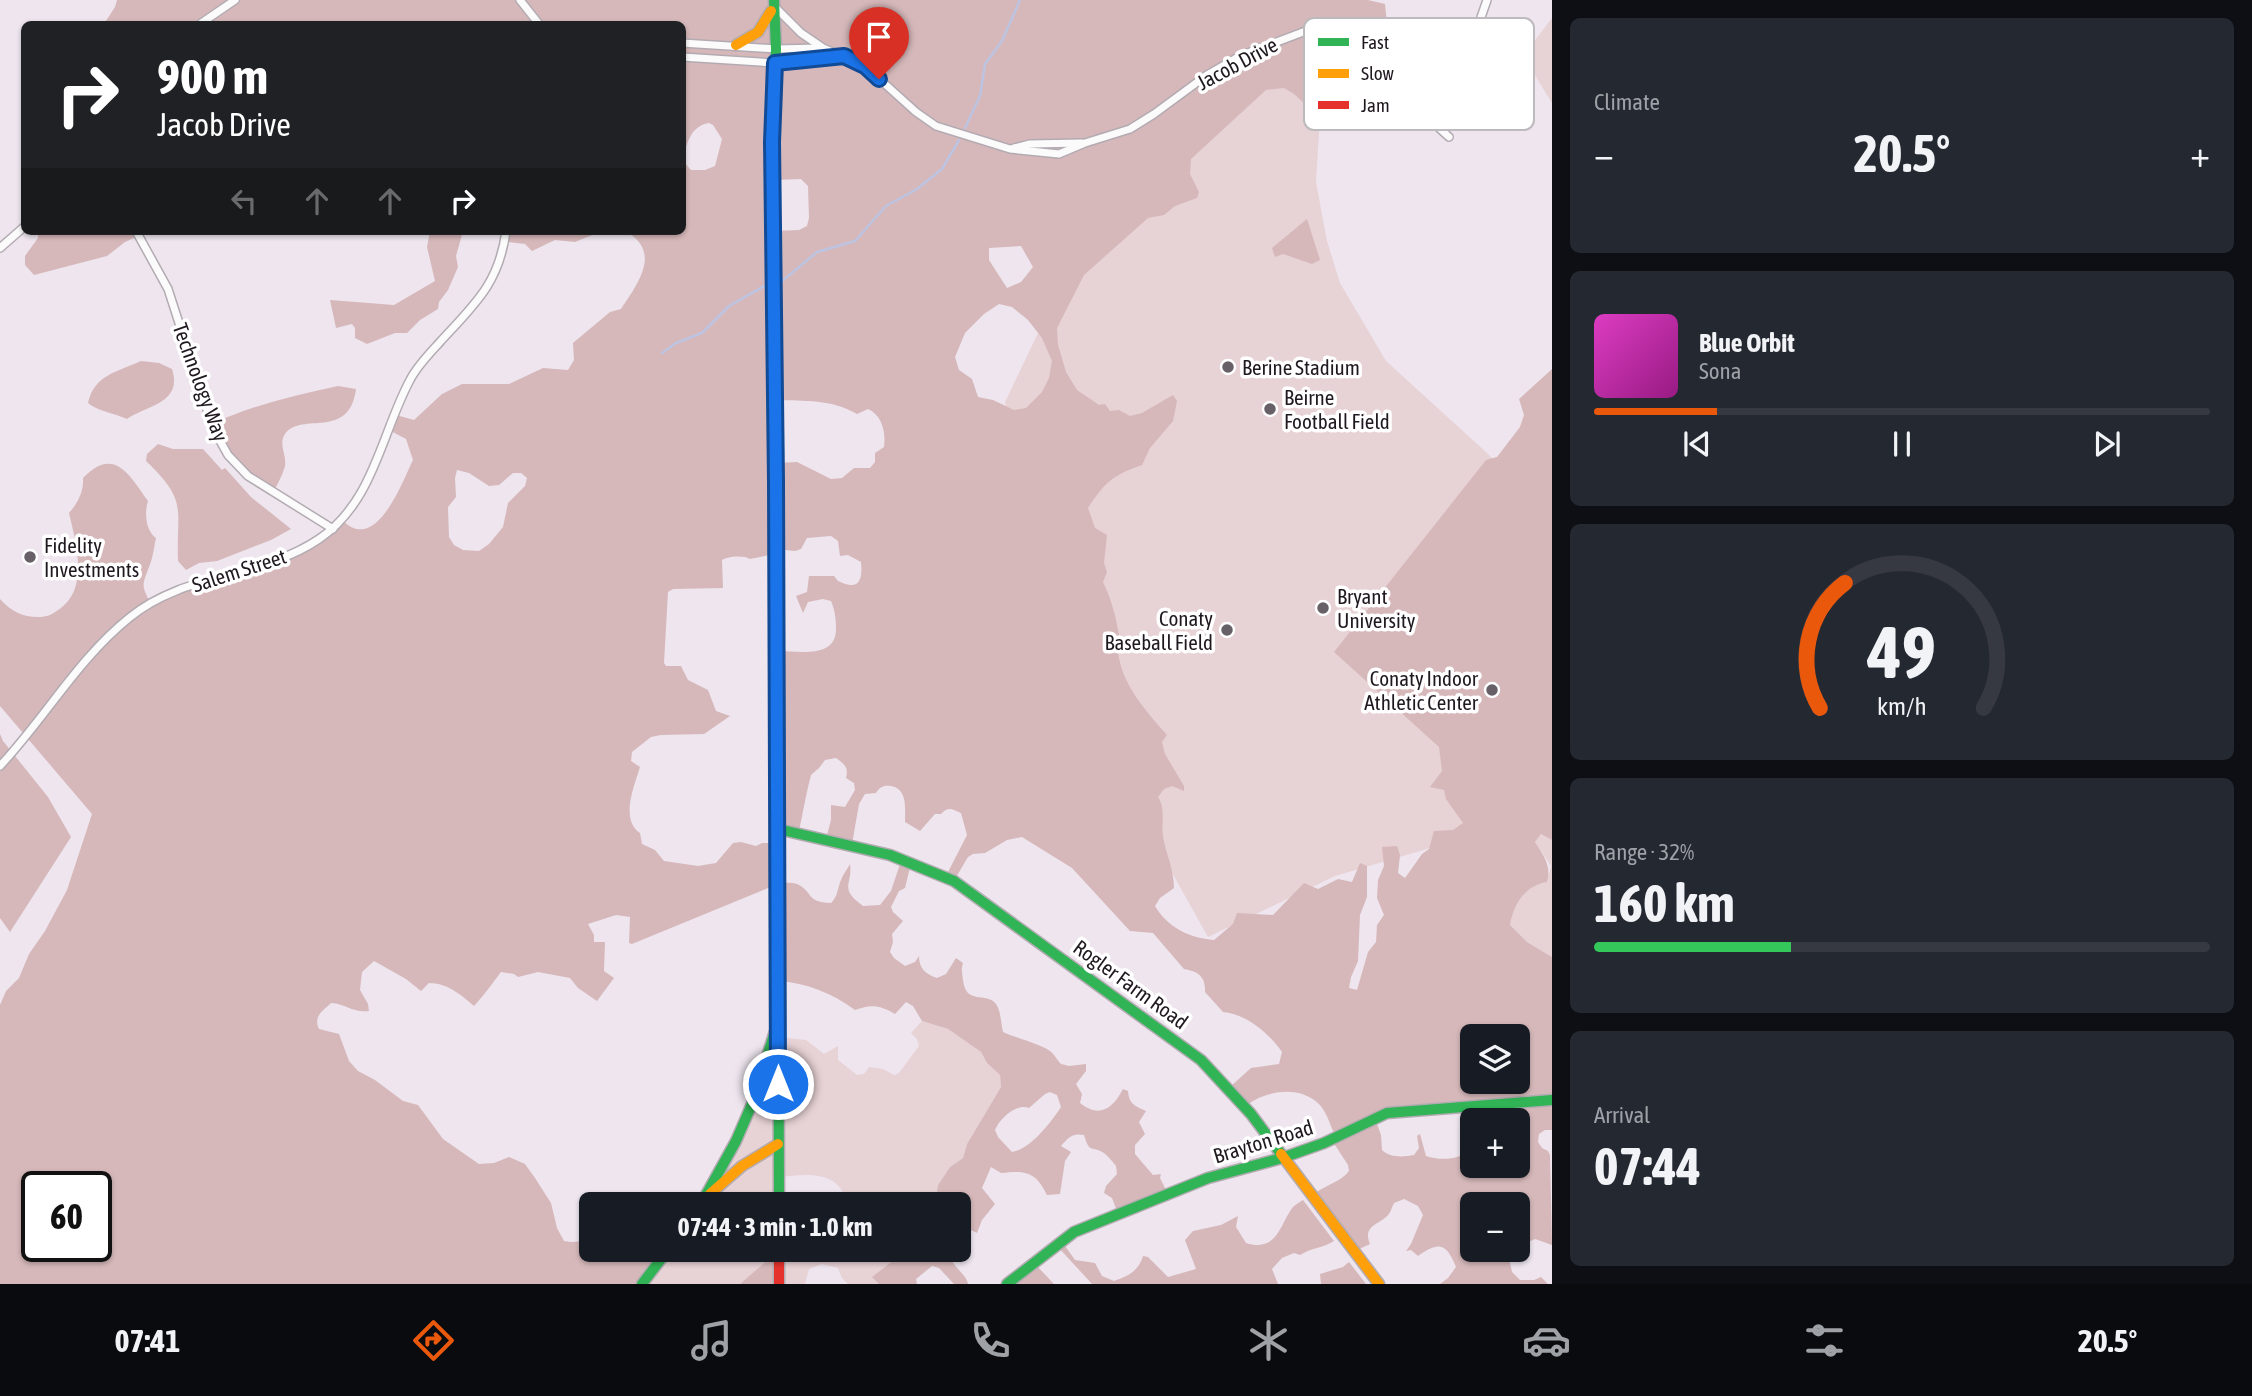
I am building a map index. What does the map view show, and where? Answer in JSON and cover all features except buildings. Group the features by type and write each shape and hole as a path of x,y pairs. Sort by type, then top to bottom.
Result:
{"main road":[{"path":"736,46 755,36 767,23 774,3"},
{"path":"774,3 776,49 772,142 779,1192"},
{"name":"Rogler Farm Road","path":"778,829 929,867 954,881 1201,1060 1243,1106 1379,1284"},
{"path":"708,1192 736,1141 752,1104 778,1021"},
{"name":"Brayton Road","path":"1007,1284 1074,1232 1208,1178 1282,1158 1324,1143 1387,1113 1552,1100"},
{"path":"714,1192 737,1170 778,1144"},
{"path":"642,1284 659,1262"},
{"path":"779,1262 779,1284"}],"street":[{"path":"204,21 234,0"},
{"path":"520,0 538,21"},
{"path":"1481,18 1487,0"},
{"name":"Jacob Drive","path":"774,3 801,33 823,48 865,66 916,112 936,126 1010,149 1059,154 1130,129 1207,75 1240,56 1304,31"},
{"path":"686,43 776,49"},
{"name":"Jacob Drive","path":"776,49 823,48"},
{"path":"686,57 775,63 844,56"},
{"name":"Jacob Drive","path":"1441,130 1449,137"},
{"path":"0,248 21,230"},
{"name":"Technology Way","path":"138,235 167,289 213,428 228,455 248,475 333,529"},
{"name":"Salem Street","path":"0,766 80,668 130,617 168,594 297,552 333,529 365,486 410,380 491,282 501,260 506,235"}],"shaded area":[{"path":"117,0 1368,0 1385,4 1386,18 1304,18 1304,103 1284,88 1266,90 1191,159 1190,174 1199,192 1197,198 1175,206 1164,215 1148,218 1084,275 1057,328 1058,345 1066,372 1077,390 1099,405 1105,404 1110,411 1119,410 1130,416 1142,413 1173,395 1177,401 1173,421 1150,448 1142,465 1110,480 1088,508 1095,528 1107,535 1104,563 1107,572 1103,582 1116,621 1118,651 1124,675 1136,696 1167,735 1162,742 1165,754 1184,786 1184,791 1172,786 1164,789 1158,797 1162,806 1163,837 1174,888 1160,898 1155,906 1166,920 1180,931 1214,940 1233,924 1237,913 1273,915 1304,883 1318,889 1338,879 1352,882 1360,863 1367,866 1367,897 1360,915 1358,961 1349,988 1357,990 1368,952 1376,942 1377,925 1384,915 1377,898 1378,880 1384,866 1382,847 1397,846 1400,855 1398,873 1405,878 1422,854 1429,849 1434,831 1453,830 1463,823 1446,799 1444,790 1430,787 1442,771 1439,747 1334,652 1486,460 1497,457 1520,427 1524,415 1519,399 1552,369 1552,840 1541,834 1535,842 1548,866 1547,882 1532,887 1522,897 1514,910 1510,925 1527,942 1552,957 1552,1097 1399,1106 1370,1115 1334,1133 1319,1104 1303,1094 1274,1093 1247,1105 1231,1086 1251,1068 1279,1064 1282,1052 1277,1045 1264,1032 1240,1016 1223,1012 1205,992 1200,976 1184,969 1153,933 1130,931 1072,868 1022,837 1007,840 985,853 973,854 968,857 955,879 946,876 967,835 961,813 950,809 935,814 920,831 905,822 903,795 896,788 888,786 882,787 876,793 865,794 859,804 852,844 826,839 831,820 831,805 845,807 855,790 854,783 846,778 845,766 836,758 825,760 811,775 799,831 779,828 777,651 815,651 830,645 834,639 836,629 831,601 823,599 808,602 803,613 796,596 807,592 809,576 834,576 845,584 855,585 861,575 861,562 848,555 840,556 838,541 831,536 807,538 801,549 795,551 777,549 775,554 750,559 736,556 722,560 723,588 673,589 668,592 664,663 666,666 681,666 688,680 708,690 716,711 730,716 704,734 651,737 632,752 631,761 640,767 630,811 631,820 640,833 642,844 655,850 664,861 698,866 716,863 733,843 756,846 762,843 777,843 778,883 797,884 813,899 831,903 850,864 849,890 863,906 880,905 891,891 901,861 911,863 905,888 899,891 891,907 903,921 892,934 890,952 894,958 905,966 915,962 919,956 923,970 937,978 946,974 956,958 963,963 965,988 972,996 987,998 996,1004 1003,1032 1046,1048 1061,1064 1086,1064 1086,1071 1076,1084 1082,1094 1080,1103 1087,1108 1100,1111 1105,1109 1123,1089 1128,1091 1133,1104 1146,1111 1139,1122 1145,1134 1135,1145 1135,1154 1153,1175 1161,1174 1160,1178 1168,1194 1118,1214 1112,1198 1104,1193 1106,1186 1117,1174 1116,1166 1104,1153 1090,1147 1084,1135 1074,1135 1061,1146 1071,1152 1065,1161 1060,1194 1047,1195 1039,1181 1029,1174 1001,1173 991,1167 982,1188 995,1204 982,1220 977,1233 971,1230 971,1192 937,1192 938,1185 950,1167 963,1158 967,1144 1001,1087 1000,1075 987,1063 981,1052 948,1029 922,1021 913,1006 906,1002 895,1014 875,1006 855,1010 819,990 778,981 777,888 768,888 632,944 629,943 630,917 616,915 588,924 594,935 594,942 605,942 604,971 614,978 597,1001 578,988 570,978 538,972 518,977 501,972 474,1006 442,985 429,983 421,991 374,961 362,972 360,990 369,1011 358,1011 331,1003 318,1017 319,1029 339,1034 349,1061 358,1071 403,1101 418,1105 443,1139 479,1164 494,1163 509,1157 525,1164 551,1203 557,1228 564,1241 579,1241 579,1262 658,1262 642,1284 0,1284 0,1005 6,991 19,978 29,954 67,890 92,814 0,706 0,599 17,612 38,617 51,614 68,601 74,590 78,565 69,513 80,497 83,478 104,464 120,467 148,501 147,521 156,538 144,586 151,604 198,584 274,560 319,536 338,518 351,527 362,529 372,526 390,507 413,460 406,439 389,430 396,415 414,420 442,394 462,384 509,384 543,368 568,370 574,360 573,343 610,312 621,309 639,281 645,261 644,251 631,235 686,235 686,164 691,170 705,170 715,166 722,139 713,125 709,123 697,128 686,150 686,21 106,21","holes":["801,179 808,186 807,226 799,230 775,231 775,180","1021,246 1033,267 1021,282 1007,288 989,260 989,248","999,304 1012,307 1028,320 1042,338 1052,361 1049,378 1042,392 1026,408 1014,410 993,400 978,397 972,379 959,370 955,357 965,333 984,314","776,400 828,403 857,414 868,409 880,420 884,430 884,447 875,453 875,462 870,468 854,468 842,478 831,479 797,462 777,463","457,470 469,473 489,486 499,485 513,473 521,473 527,478 525,486 508,503 503,527 489,544 479,551 463,550 454,545 449,537 448,507 456,497","1050,1092 1057,1095 1061,1107 1033,1140 1012,1152 995,1130 1009,1113 1019,1108 1029,1108"]},
{"path":"1552,18 1552,103 1534,74 1534,42"},
{"path":"1304,85 1304,130 1319,130 1316,182 1327,241 1340,283 1386,361 1487,453 1523,490 1523,784 1430,848 1335,876 1208,937 1066,683 1005,402 1054,300 1241,92"},
{"path":"1307,219 1320,260 1312,264 1283,254 1275,257 1272,248"},
{"path":"38,235 138,235 107,256 34,275 25,265 25,256"},
{"path":"429,235 462,235 456,256 458,267 448,290 439,302 438,309 420,320 407,333 395,333 367,344 355,338 352,324 336,328 330,300 394,305 435,281 427,247"},
{"path":"507,235 592,235 575,242 555,240 532,251 525,244 507,242"},
{"path":"141,361 159,363 172,369 173,389 162,402 127,419 88,403 95,386 101,380"},
{"path":"338,386 356,389 352,405 344,415 335,420 302,425 285,434 282,442 285,466 274,491 243,471 223,447 214,423 275,401"},
{"path":"158,444 173,449 203,449 222,470 225,468 251,497 291,529 271,540 217,561 199,563 186,570 178,561 178,517 174,497 169,486 146,461 147,454"},
{"path":"0,734 48,797 71,837 10,932 0,918"},
{"path":"1541,834 1552,840 1552,957 1527,942 1510,925 1514,910 1522,897 1532,887 1547,882 1551,866 1535,842"},
{"path":"922,1021 948,1029 981,1052 987,1063 1000,1075 1001,1087 967,1144 963,1158 950,1167 938,1185 937,1192 842,1192 830,1179 800,1175 778,1177 778,1192 707,1192 778,1037 806,1040 824,1054 838,1046 838,1060 857,1075 864,1074 869,1067 883,1069 894,1075 899,1073 919,1046 911,1033"},
{"path":"1552,1105 1552,1130 1539,1134 1538,1142 1550,1155 1552,1245 1535,1239 1530,1241 1530,1192 1460,1192 1460,1262 1510,1262 1512,1272 1520,1280 1541,1277 1548,1284 1440,1284 1456,1267 1445,1249 1431,1248 1418,1256 1411,1250 1406,1251 1423,1215 1418,1206 1404,1199 1394,1203 1389,1214 1370,1229 1370,1244 1357,1250 1314,1194 1349,1171 1333,1142 1376,1121 1382,1150 1393,1156 1414,1155 1419,1148 1417,1136 1420,1134 1426,1156 1438,1159 1460,1156 1460,1178 1530,1178 1530,1108 1520,1108"},
{"path":"1303,1200 1334,1241 1300,1255 1294,1253 1282,1258 1272,1269 1278,1284 1092,1284 1058,1247 1063,1243 1075,1260 1095,1263 1102,1276 1114,1281 1132,1273 1143,1256 1148,1257 1168,1277 1196,1269 1185,1240 1193,1231 1221,1225 1238,1216 1236,1227 1246,1243 1265,1244 1277,1235 1293,1207"},
{"path":"658,1262 766,1262 740,1284 642,1284"},
{"path":"765,1262 778,1262 779,1284 740,1284"},
{"path":"778,1262 892,1262 873,1277 879,1284 848,1284 838,1268 822,1264 809,1269 805,1284 779,1284"},
{"path":"891,1262 953,1262 968,1284 954,1284 939,1268 932,1266 916,1279 917,1284 879,1284 872,1277"},
{"path":"1349,1262 1366,1284 1321,1284 1320,1274 1343,1267"},
{"path":"1035,1264 1054,1284 1011,1284"}],"waterway":[{"path":"965,128 980,96 985,64 1002,41 1020,0"},
{"path":"781,282 817,252 855,241 886,206 917,189 942,169 959,140"},
{"path":"662,353 676,343 702,333 729,306 768,284"}],"traffic: fast":[{"path":"774,0 776,49 772,142 777,597"},
{"path":"778,829 890,855 954,881 1201,1060 1251,1114 1281,1154"},
{"path":"778,845 779,1192"},
{"path":"708,1192 736,1141 752,1104 777,1025"},
{"path":"1007,1284 1074,1232 1208,1178 1282,1158 1324,1143 1387,1113 1552,1100"},
{"path":"642,1284 659,1262"}],"traffic: slow":[{"path":"736,45 758,32 771,11"},
{"path":"712,1192 742,1166 778,1144"},
{"path":"1281,1154 1379,1284"}],"traffic: jam":[{"path":"777,597 778,845"},
{"path":"779,1262 779,1284"}],"place":[{"name":"Berine Stadium","path":"1228,367"},
{"name":"Beirne Football Field","path":"1270,409"},
{"name":"Fidelity Investments","path":"30,557"},
{"name":"Bryant University","path":"1323,608"},
{"name":"Conaty Baseball Field","path":"1227,630"},
{"name":"Conaty Indoor Athletic Center","path":"1492,690"}],"route":[{"path":"778,1084 772,142 775,63 844,56 865,66 879,79"}]}
